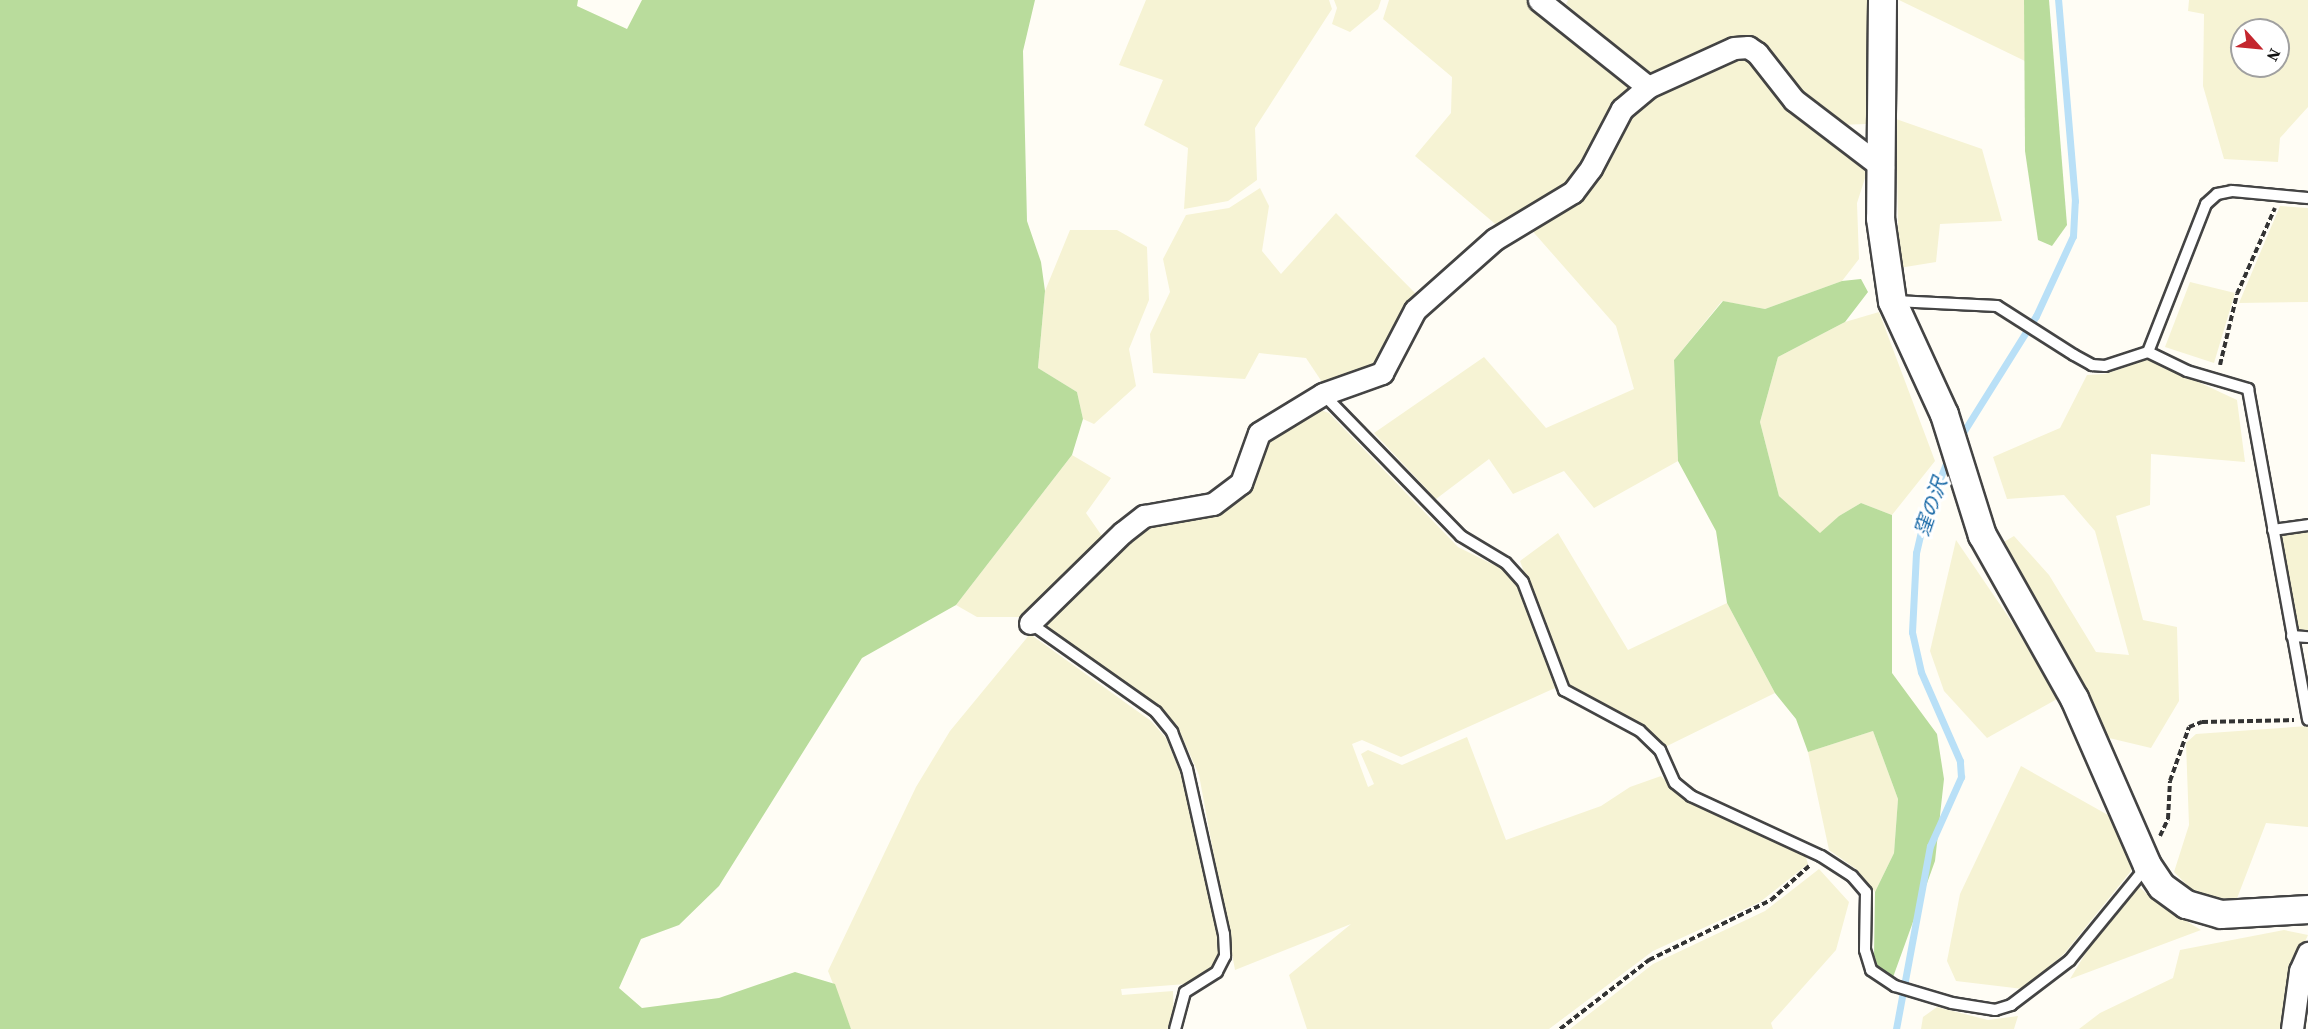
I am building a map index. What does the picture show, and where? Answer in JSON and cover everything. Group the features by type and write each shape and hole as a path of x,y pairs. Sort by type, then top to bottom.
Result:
{"street":[{"path":"1539,0 1648,87"},
{"path":"1882,0 1883,168 1880,218 1892,300 1944,414 1982,535 2074,698 2147,865 2161,886 2186,904 2203,910 2243,915 2308,909"},
{"path":"1030,623 1122,533 1144,516 1213,504 1241,483 1259,433 1323,394 1382,373 1415,310 1495,239 1573,192 1591,168 1622,109 1648,87 1734,48 1748,47 1757,52 1794,100 1883,168"},
{"path":"2292,1029 2300,971 2308,953"}],"lane":[{"path":"2148,352 2206,204 2217,194 2232,191 2308,198"},
{"path":"1892,300 1984,303 2015,318 2092,365 2105,366 2148,352 2187,371 2248,389 2307,719"},
{"path":"1323,394 1461,536 1506,563 1523,582 1564,690 1640,731 1660,750 1675,783 1691,796 1821,856 1852,876 1866,892 1865,950 1871,970 1895,986 1920,997 1995,1010 2011,1005 2070,960 2147,865"},
{"path":"2273,530 2308,525"},
{"path":"1030,623 1156,712 1172,732 1187,769 1224,934 1225,956 1217,972 1185,992 1175,1029"},
{"path":"2292,636 2308,637"}],"path":[{"path":"2217,380 2237,294 2281,195"},
{"path":"2147,865 2168,819 2170,781 2189,727 2202,722 2307,719"},
{"path":"1560,1029 1648,960 1771,900 1821,856"}],"shaded area":[{"path":"1146,0 1329,0 1332,9 1255,128 1257,180 1228,201 1184,209 1188,148 1144,125 1163,80 1119,65"},
{"path":"1334,0 1381,0 1378,9 1350,32 1332,24 1337,8"},
{"path":"1389,0 1529,0 1635,84 1569,192 1500,228 1415,156 1451,113 1452,77 1383,19"},
{"path":"1568,0 1872,0 1866,124 1838,125 1797,94 1756,41 1652,78 1566,4"},
{"path":"1899,0 2024,0 2027,62"},
{"path":"2189,0 2308,0 2308,107 2280,138 2278,162 2224,159 2203,86 2204,14 2188,11"},
{"path":"1738,53 1751,59 1788,103 1867,172 1857,203 1859,259 1842,281 1765,309 1722,301 1674,360 1678,461 1594,508 1564,471 1513,494 1489,459 1436,499 1374,433 1484,357 1546,428 1634,389 1616,326 1528,226 1581,191 1629,108"},
{"path":"1896,119 1982,149 2002,221 1940,224 1936,262 1899,268"},
{"path":"1260,188 1269,206 1262,251 1281,274 1336,213 1418,296 1377,367 1324,385 1306,358 1259,353 1245,379 1153,373 1150,334 1170,292 1163,259 1186,215 1229,208"},
{"path":"2280,206 2308,208 2308,302 2239,303"},
{"path":"1070,230 1117,230 1147,247 1149,300 1129,349 1136,386 1094,424 1083,419 1077,392 1038,368 1045,291"},
{"path":"2190,282 2235,293 2214,363 2165,347"},
{"path":"1879,312 1935,461 1892,515 1861,503 1839,516 1820,534 1779,496 1760,422 1778,357 1845,322"},
{"path":"2149,359 2237,400 2245,462 2151,454 2150,505 2116,516 2143,620 2177,627 2179,701 2151,748 2109,738 2084,686 1997,546 2014,536 2049,575 2096,652 2129,655 2095,531 2064,495 2007,499 1993,457 2060,428 2087,375 2105,374"},
{"path":"1315,408 1329,413 1458,547 1504,570 1518,586 1555,688 1401,757 1362,740 1352,744 1368,787 1374,784 1361,754 1368,750 1402,765 1467,737 1506,840 1601,806 1630,787 1661,776 1685,801 1805,854 1808,864 1760,902 1653,951 1549,1029 1307,1029 1289,975 1351,924 1235,970 1199,775 1177,725 1152,702 1039,622 1126,537 1154,521 1214,511 1263,440"},
{"path":"1072,455 1111,478 1086,513 1102,536 1024,617 977,617 956,605"},
{"path":"2308,532 2308,631 2296,630 2282,535"},
{"path":"1558,533 1628,650 1727,603 1775,693 1665,747 1638,722 1575,691 1561,673 1520,561"},
{"path":"1956,540 2014,625 2057,699 1987,738 1944,691 1930,651"},
{"path":"1030,634 1151,721 1166,738 1182,777 1220,944 1219,960 1210,971 1186,984 1121,989 1122,995 1173,991 1174,1029 851,1029 828,971 916,787 950,731"},
{"path":"2308,726 2308,827 2266,823 2236,901 2195,893 2174,872 2189,825 2186,743 2196,734"},
{"path":"1873,731 1898,799 1894,853 1875,892 1856,869 1829,850 1808,752"},
{"path":"2021,766 2115,819 2130,857 2131,871 2064,954 2023,989 1956,981 1947,961 1960,894"},
{"path":"1819,869 1849,902 1836,950 1771,1023 1773,1029 1570,1029 1653,964 1765,911"},
{"path":"2139,887 2160,905 2201,930 2070,979 2093,941"},
{"path":"2284,930 2308,935 2295,963 2285,1029 2079,1029 2100,1013 2173,978 2180,950"},
{"path":"1937,1007 1988,1020 2018,1016 2014,1029 1921,1029 1923,1017"}],"green space":[{"path":"0,0 578,0 577,6 627,29 642,0 1035,0 1023,51 1027,221 1041,262 1045,291 1038,368 1077,392 1083,419 1072,455 956,605 862,658 719,886 679,925 641,939 619,988 642,1008 719,998 795,972 835,984 851,1029 0,1029"},
{"path":"2024,0 2049,0 2067,225 2052,246 2038,240 2025,151"},
{"path":"1861,279 1868,292 1845,322 1778,357 1760,422 1779,496 1820,533 1839,516 1861,503 1892,515 1892,673 1937,734 1944,779 1935,861 1892,980 1882,978 1874,956 1875,892 1894,853 1898,799 1873,731 1808,752 1796,719 1775,693 1727,603 1716,531 1678,461 1674,360 1723,301 1765,309 1842,281"}],"waterway":[{"name":"窪の沢","path":"1959,439 2036,316 2073,236 2075,201 2058,0"},
{"name":"窪の沢","path":"1896,1029 1930,846 1961,777 1960,761 1921,672 1912,632 1916,553 1924,519 1949,456"}]}
